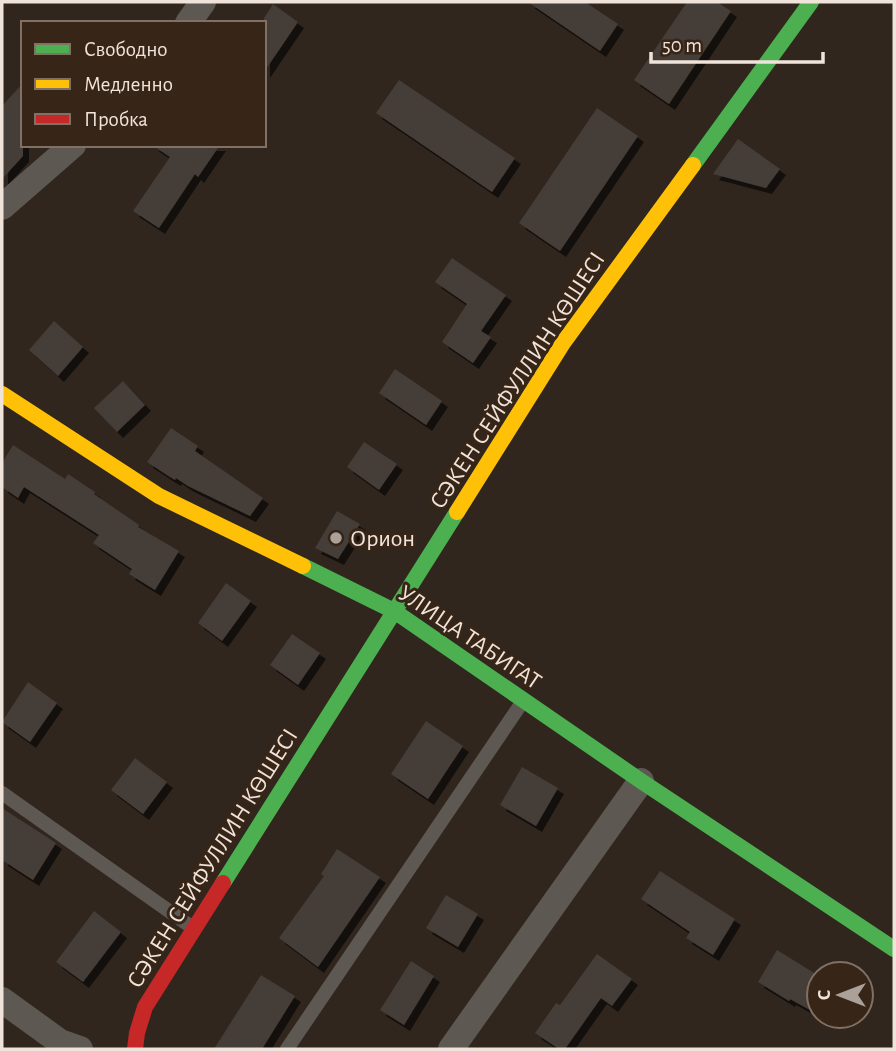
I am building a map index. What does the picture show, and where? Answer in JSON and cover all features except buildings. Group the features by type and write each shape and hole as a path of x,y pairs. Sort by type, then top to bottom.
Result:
{"street":[{"path":"189,21 203,2"},
{"name":"СӘКЕН СЕЙФУЛЛИН КӨШЕСІ","path":"135,1049 136,1033 145,1007 563,343 811,2"},
{"path":"2,207 71,147"},
{"name":"УЛИЦА ТАБИГАТ","path":"2,394 159,496 394,611 894,949"},
{"path":"451,1049 642,781"},
{"path":"2,1000 60,1042 77,1049"}],"lane":[{"path":"287,1049 524,700"},
{"path":"2,793 194,929"}],"traffic: fast":[{"path":"693,165 811,2"},
{"path":"223,883 457,512"},
{"path":"303,566 394,611 641,781 894,949"}],"traffic: slow":[{"path":"457,512 563,343 693,165"},
{"path":"2,394 159,496 303,566"}],"traffic: jam":[{"path":"135,1049 145,1007 223,883"}],"place":[{"name":"Орион","path":"336,538"}]}
